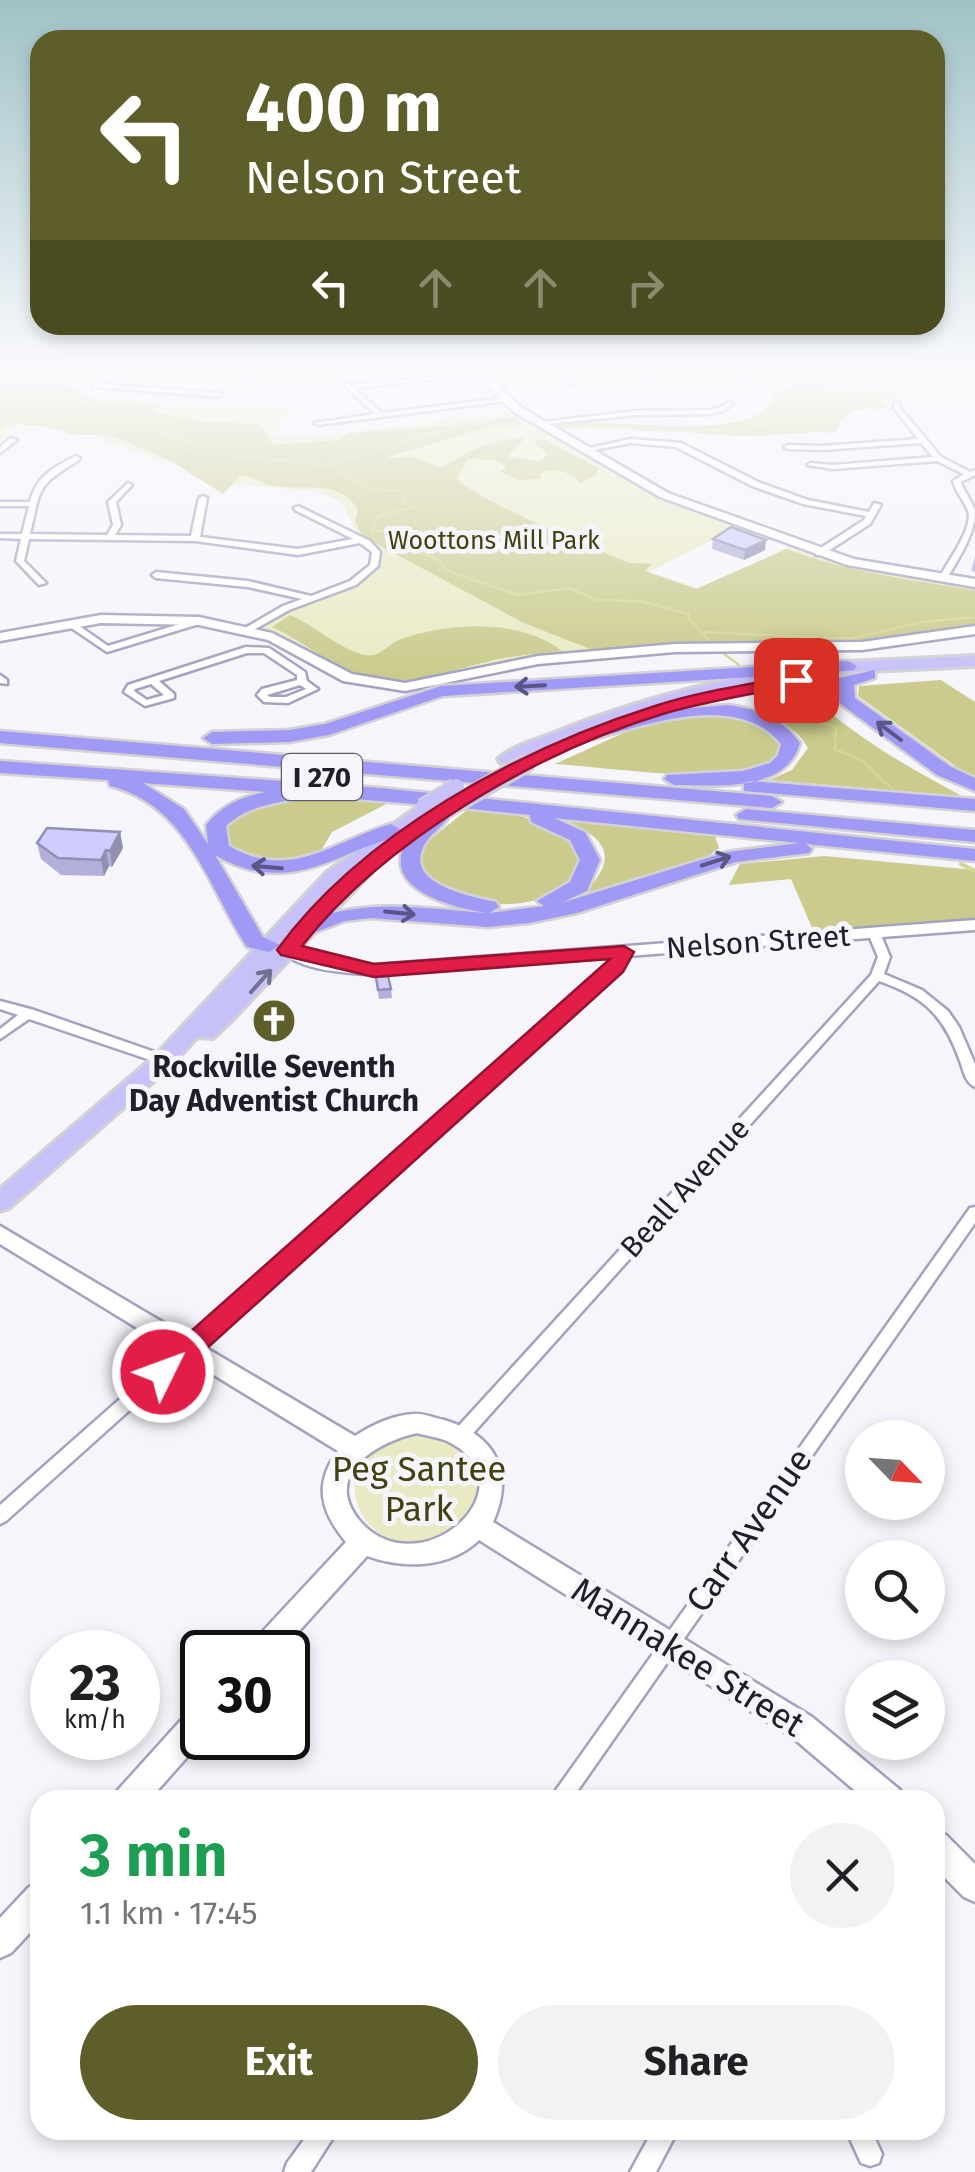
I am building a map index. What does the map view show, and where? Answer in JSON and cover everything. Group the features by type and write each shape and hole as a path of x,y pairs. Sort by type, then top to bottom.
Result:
{"highway":[{"path":"195,739 315,732 374,716 441,690 848,666"},
{"path":"811,674 944,771 975,785"},
{"path":"848,700 844,684 869,674"},
{"path":"593,733 670,715 720,711 761,718 779,728 791,744 783,764 764,773 658,780"},
{"name":"I 270","path":"0,727 195,739 975,805"},
{"name":"I 270","path":"0,737 975,819"},
{"path":"2,762 130,784 168,804 198,841 255,942 278,948"},
{"name":"I 270","path":"2,762 404,796 975,853"},
{"name":"I 270","path":"2,762 594,801 975,836"},
{"path":"391,830 318,863 291,868 258,868 236,861 219,849 215,836 216,825 226,812 270,796 404,796"},
{"path":"594,801 975,853"},
{"path":"434,809 413,848 413,866 420,880 434,892 475,905 519,908 567,894 579,886 590,860 578,836 538,818 470,803"},
{"path":"305,928 341,915 370,911 488,920 529,916 569,908 734,856 810,848 900,848"}],"main road":[{"path":"0,1202 170,1055 228,1014 333,877 391,830 593,733 722,693 848,666 975,661"},
{"path":"278,948 305,928 434,809 507,759 558,736 654,701 811,674 975,670"}],"street":[{"path":"42,583 20,561 32,504 42,479 53,472"},
{"path":"624,472 664,495 819,553 975,583"},
{"path":"732,472 806,502 875,510 851,536 819,553"},
{"path":"942,578 974,523 972,503 957,489 956,481 970,472"},
{"path":"110,538 117,525 112,502 128,485"},
{"path":"195,538 202,498"},
{"path":"0,504 32,504"},
{"path":"248,630 370,572 376,552 298,508"},
{"path":"0,536 195,538 298,552 360,540"},
{"path":"156,575 248,584 310,598"},
{"path":"0,637 69,623 136,617 199,621 278,640 366,684 405,687 538,660 675,648 862,646 975,630"},
{"path":"69,623 107,649 199,621"},
{"path":"152,680 257,648 293,667 302,674 302,682"},
{"path":"293,667 314,659"},
{"name":"Nelson Street","path":"278,948 333,968 361,968 975,925"},
{"path":"874,933 884,957 877,976 918,990 944,1010 955,1025 975,1083"},
{"path":"0,1516 615,968 624,952"},
{"name":"Beall Avenue","path":"461,1435 877,976"},
{"path":"0,1005 170,1055"},
{"path":"0,1035 28,1013"},
{"name":"Carr Avenue","path":"566,1790 975,1212"},
{"path":"0,1234 354,1448"},
{"path":"406,1424 440,1426 461,1435 478,1448 489,1466 493,1486 490,1507 478,1526 460,1542 424,1553 386,1552 363,1541 346,1526 337,1506 338,1476 354,1448 372,1434 406,1424"},
{"name":"Mannakee Street","path":"478,1526 802,1726 871,1790"},
{"path":"282,1630 363,1541"},
{"path":"137,1790 180,1742"},
{"path":"945,1856 975,1886"},
{"path":"0,1942 30,1909"},
{"path":"296,2172 319,2140"},
{"path":"642,2172 660,2140"},
{"path":"863,2140 870,2154"}],"green space":[{"path":"189,472 460,472 457,478 467,487 537,524 629,563 651,564 645,571 696,589 787,549 856,569 975,590 975,625 854,642 696,642 593,650 524,623 379,545 361,533 355,522 358,510 340,493 282,487 240,476 223,494"},
{"name":"Woottons Mill Park","path":"199,472 614,472 651,494 737,528 649,572 706,591 787,547 846,566 975,588 975,625 861,641 696,642 540,654 426,679 354,673 324,656 314,659 248,630 286,608 369,572 376,552 360,540 342,502 317,491 234,484"},
{"path":"503,472 543,472 540,479 518,480"},
{"path":"564,472 597,472 580,483"},
{"path":"290,615 365,655 375,655 418,634 483,626 525,633 562,651 505,658 423,678 376,679 339,666 272,627"},
{"path":"941,680 975,702 975,776 858,696 859,686"},
{"path":"797,688 811,694 876,746 962,796 769,780 792,770 808,748 795,732 766,711 754,695"},
{"path":"712,715 764,724 785,748 763,769 721,775 555,764 639,726"},
{"path":"315,796 390,802 332,832 322,849 327,856 278,865 226,844 223,828 240,813 279,800"},
{"path":"472,806 534,820 561,834 580,858 570,879 552,893 506,904 456,894 436,881 422,864 424,844"},
{"path":"556,816 708,834 715,836 719,848 708,856 582,895 603,868 602,847 586,831"},
{"path":"824,856 975,870 975,925 816,937 791,879 729,885 740,864"},
{"name":"Peg Santee Park","path":"422,1434 447,1438 480,1467 484,1499 453,1534 420,1544 392,1540 371,1526 358,1506 355,1483 364,1460 385,1443"}],"building":[{"path":"731,527 766,540 745,550 713,539"},
{"path":"47,828 120,832 101,860 58,858 37,843"},
{"path":"388,976 391,989 378,990 376,977"}],"waterway":[{"path":"342,472 369,489 400,491 405,495 402,501 414,507 378,516 372,531 415,532 431,537 433,541 420,552 440,561 445,570 518,595 570,588 596,600 640,601 689,614 688,618 708,639"},
{"path":"705,632 848,639 923,622 975,617"},
{"path":"723,653 739,665"},
{"path":"762,692 802,703 808,719 836,727 835,749 863,761 893,790"},
{"path":"961,864 975,871"}],"place":[{"name":"Rockville Seventh Day Adventist Church","path":"274,1021"}],"route":[{"path":"163,1372 615,968 624,952 374,970 288,950 305,928 408,834 530,761 660,709 796,680"}]}
